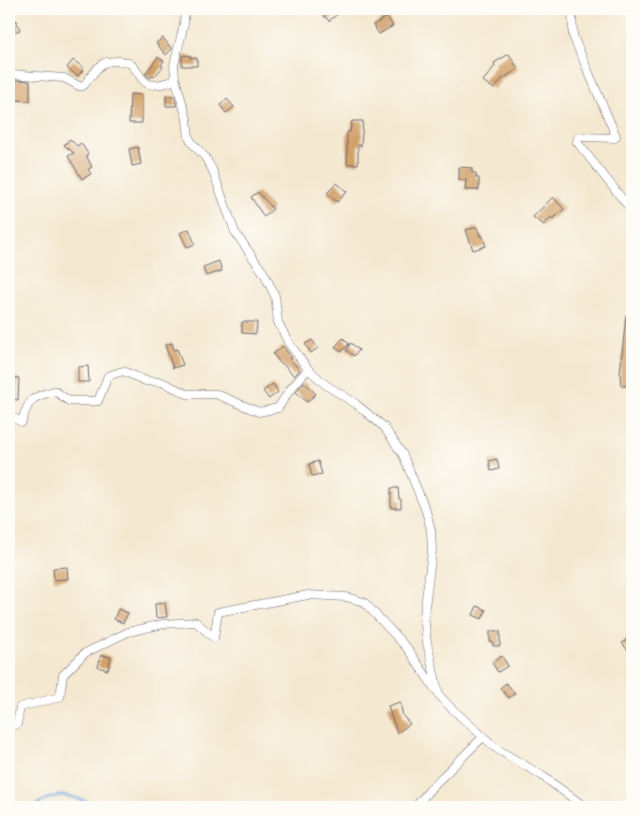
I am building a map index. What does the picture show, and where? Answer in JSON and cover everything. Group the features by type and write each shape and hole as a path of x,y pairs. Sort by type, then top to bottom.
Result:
{"street":[{"path":"185,9 184,24 174,65 175,80 182,98 190,138 212,169 235,232 266,275 274,296 278,322 288,342 308,368 326,385 356,404 384,427 403,455 426,511 431,530 432,551 424,615 427,643 439,695"},
{"path":"572,9 573,36 616,136 615,138 582,137 578,138 577,142 632,211"},
{"path":"9,74 64,78 83,86 94,72 104,64 122,61 131,64 146,82 160,84 175,80"},
{"path":"9,416 22,422 26,407 36,395 55,391 68,401 98,401 108,376 122,371 146,381 162,382 187,394 216,394 259,412 278,408 308,368"},
{"path":"9,728 17,724 20,707 60,697 63,675 84,653 128,632 163,624 196,622 214,638 218,612 308,595 346,597 364,602 407,648 450,708 482,737 497,749 541,775 585,807"},
{"path":"415,807 433,786 482,737"}],"building":[{"path":"331,9 344,9 329,21 323,15"},
{"path":"387,17 393,26 379,34 373,25"},
{"path":"16,20 20,30 9,34 9,22"},
{"path":"163,38 172,49 166,55 156,43"},
{"path":"509,54 518,69 502,79 494,89 483,81 495,66 494,63"},
{"path":"190,55 190,58 197,58 197,66 182,66 182,56"},
{"path":"158,57 164,61 161,65 163,67 154,77 150,78 145,74"},
{"path":"73,60 84,68 78,76 67,68"},
{"path":"15,80 30,81 30,101 15,100"},
{"path":"130,94 142,95 142,123 129,123"},
{"path":"166,96 174,96 177,106 166,106"},
{"path":"227,99 234,107 226,113 220,105"},
{"path":"352,121 363,121 361,146 358,145 358,164 347,164 347,132 350,132"},
{"path":"70,139 77,146 81,143 88,154 86,155 92,167 88,169 91,174 82,179 68,156 74,153 64,145"},
{"path":"138,147 141,164 132,166 129,149"},
{"path":"459,167 472,168 472,173 476,173 476,178 479,178 479,190 465,190 466,180 459,180"},
{"path":"337,183 347,192 337,202 327,193"},
{"path":"258,192 273,209 264,217 251,197"},
{"path":"553,197 564,209 553,219 551,217 544,225 533,217"},
{"path":"477,227 486,246 473,250 466,230"},
{"path":"189,229 195,244 187,247 180,233"},
{"path":"219,261 222,271 206,276 203,267"},
{"path":"626,315 632,316 632,386 621,386 620,374"},
{"path":"242,322 257,322 256,334 242,333"},
{"path":"343,338 349,344 341,352 335,347"},
{"path":"312,340 318,348 311,353 305,344"},
{"path":"172,343 174,350 177,349 183,365 173,368 165,345"},
{"path":"351,343 359,350 354,356 346,350"},
{"path":"283,346 291,357 289,358 300,370 294,376 273,354"},
{"path":"88,366 89,382 78,382 78,367"},
{"path":"9,377 19,378 18,400 9,399"},
{"path":"304,382 316,394 307,402 296,392"},
{"path":"273,384 278,392 269,399 263,391"},
{"path":"497,459 499,469 491,471 489,461"},
{"path":"318,461 322,474 312,476 309,464"},
{"path":"391,488 398,488 401,508 391,508"},
{"path":"67,567 68,579 54,580 53,568"},
{"path":"165,603 167,617 156,618 155,604"},
{"path":"477,606 486,610 482,619 473,615"},
{"path":"118,609 128,613 123,623 114,619"},
{"path":"490,631 500,631 500,646 493,646 493,642 490,642"},
{"path":"629,638 632,642 632,656 622,643"},
{"path":"101,655 111,657 108,670 98,667"},
{"path":"502,656 508,666 498,672 492,663"},
{"path":"506,683 515,693 509,698 500,688"},
{"path":"400,702 403,716 410,724 397,733 388,706"}],"waterway":[{"path":"34,807 51,797 59,796 74,797 100,807"}]}
